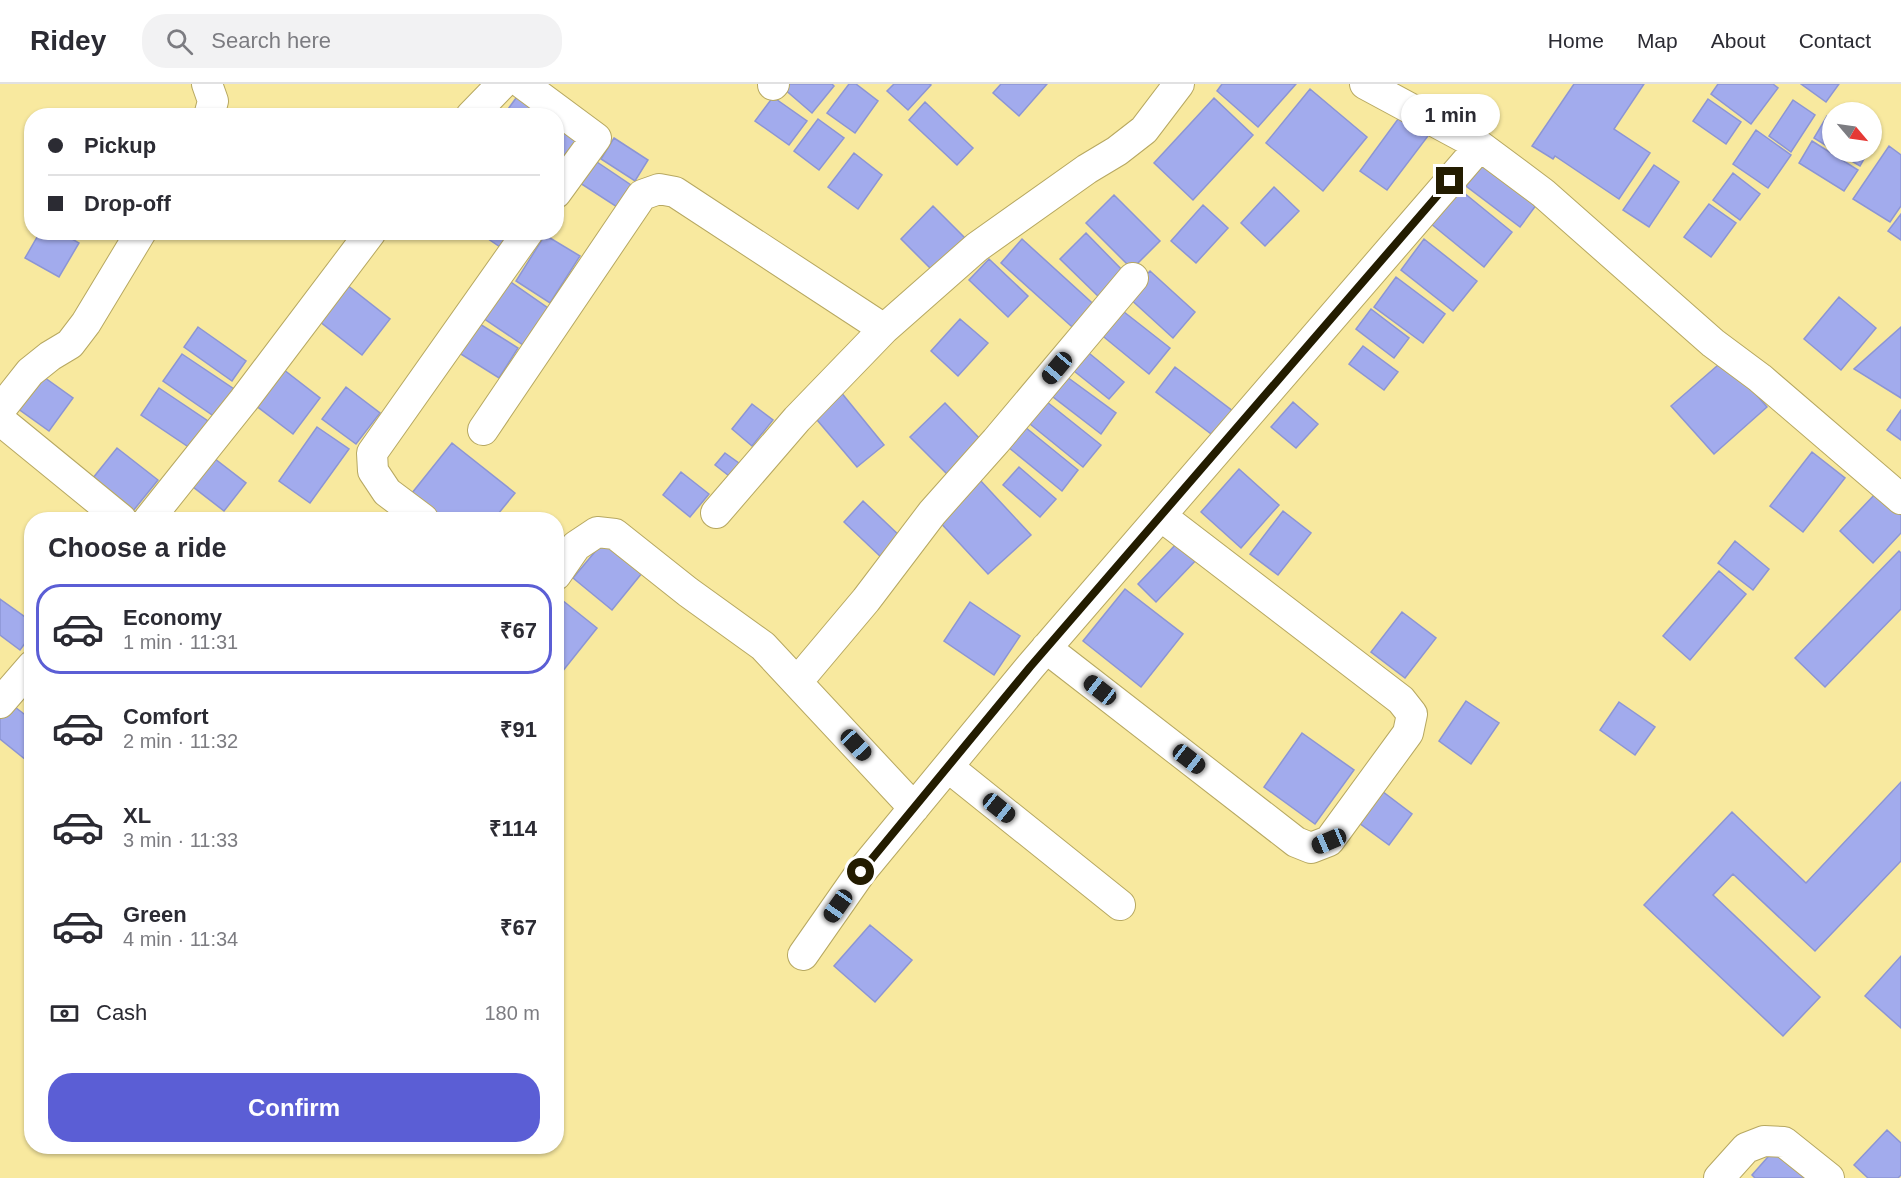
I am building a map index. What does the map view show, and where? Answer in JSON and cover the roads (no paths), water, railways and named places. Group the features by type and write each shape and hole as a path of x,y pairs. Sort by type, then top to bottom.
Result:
{"street":[{"path":"207,84 213,100 211,108"},
{"path":"479,108 502,84"},
{"path":"523,84 555,108"},
{"path":"716,513 797,419 884,328 978,247 1144,130 1179,84"},
{"path":"1365,84 1480,146 1543,193 1713,343 1760,378 1901,499"},
{"path":"564,114 596,138 564,182"},
{"path":"803,955 861,872 1046,648 1480,146"},
{"path":"483,430 642,195 659,189 675,192 884,328"},
{"path":"0,410 30,372 70,344 86,323 136,240"},
{"path":"155,512 244,400 365,240"},
{"path":"414,512 387,492 373,471 372,453 522,240"},
{"path":"797,682 866,600 932,513 996,441 1133,278"},
{"path":"0,420 112,512"},
{"path":"1046,648 1296,842 1311,848 1329,841 1408,733 1412,714 1401,700 1161,516"},
{"path":"564,563 576,546 597,532 615,534 688,592 763,646 914,808"},
{"path":"0,703 24,675"},
{"path":"948,767 1120,905"},
{"path":"1719,1178 1746,1148 1764,1141 1784,1142 1829,1178"}]}
